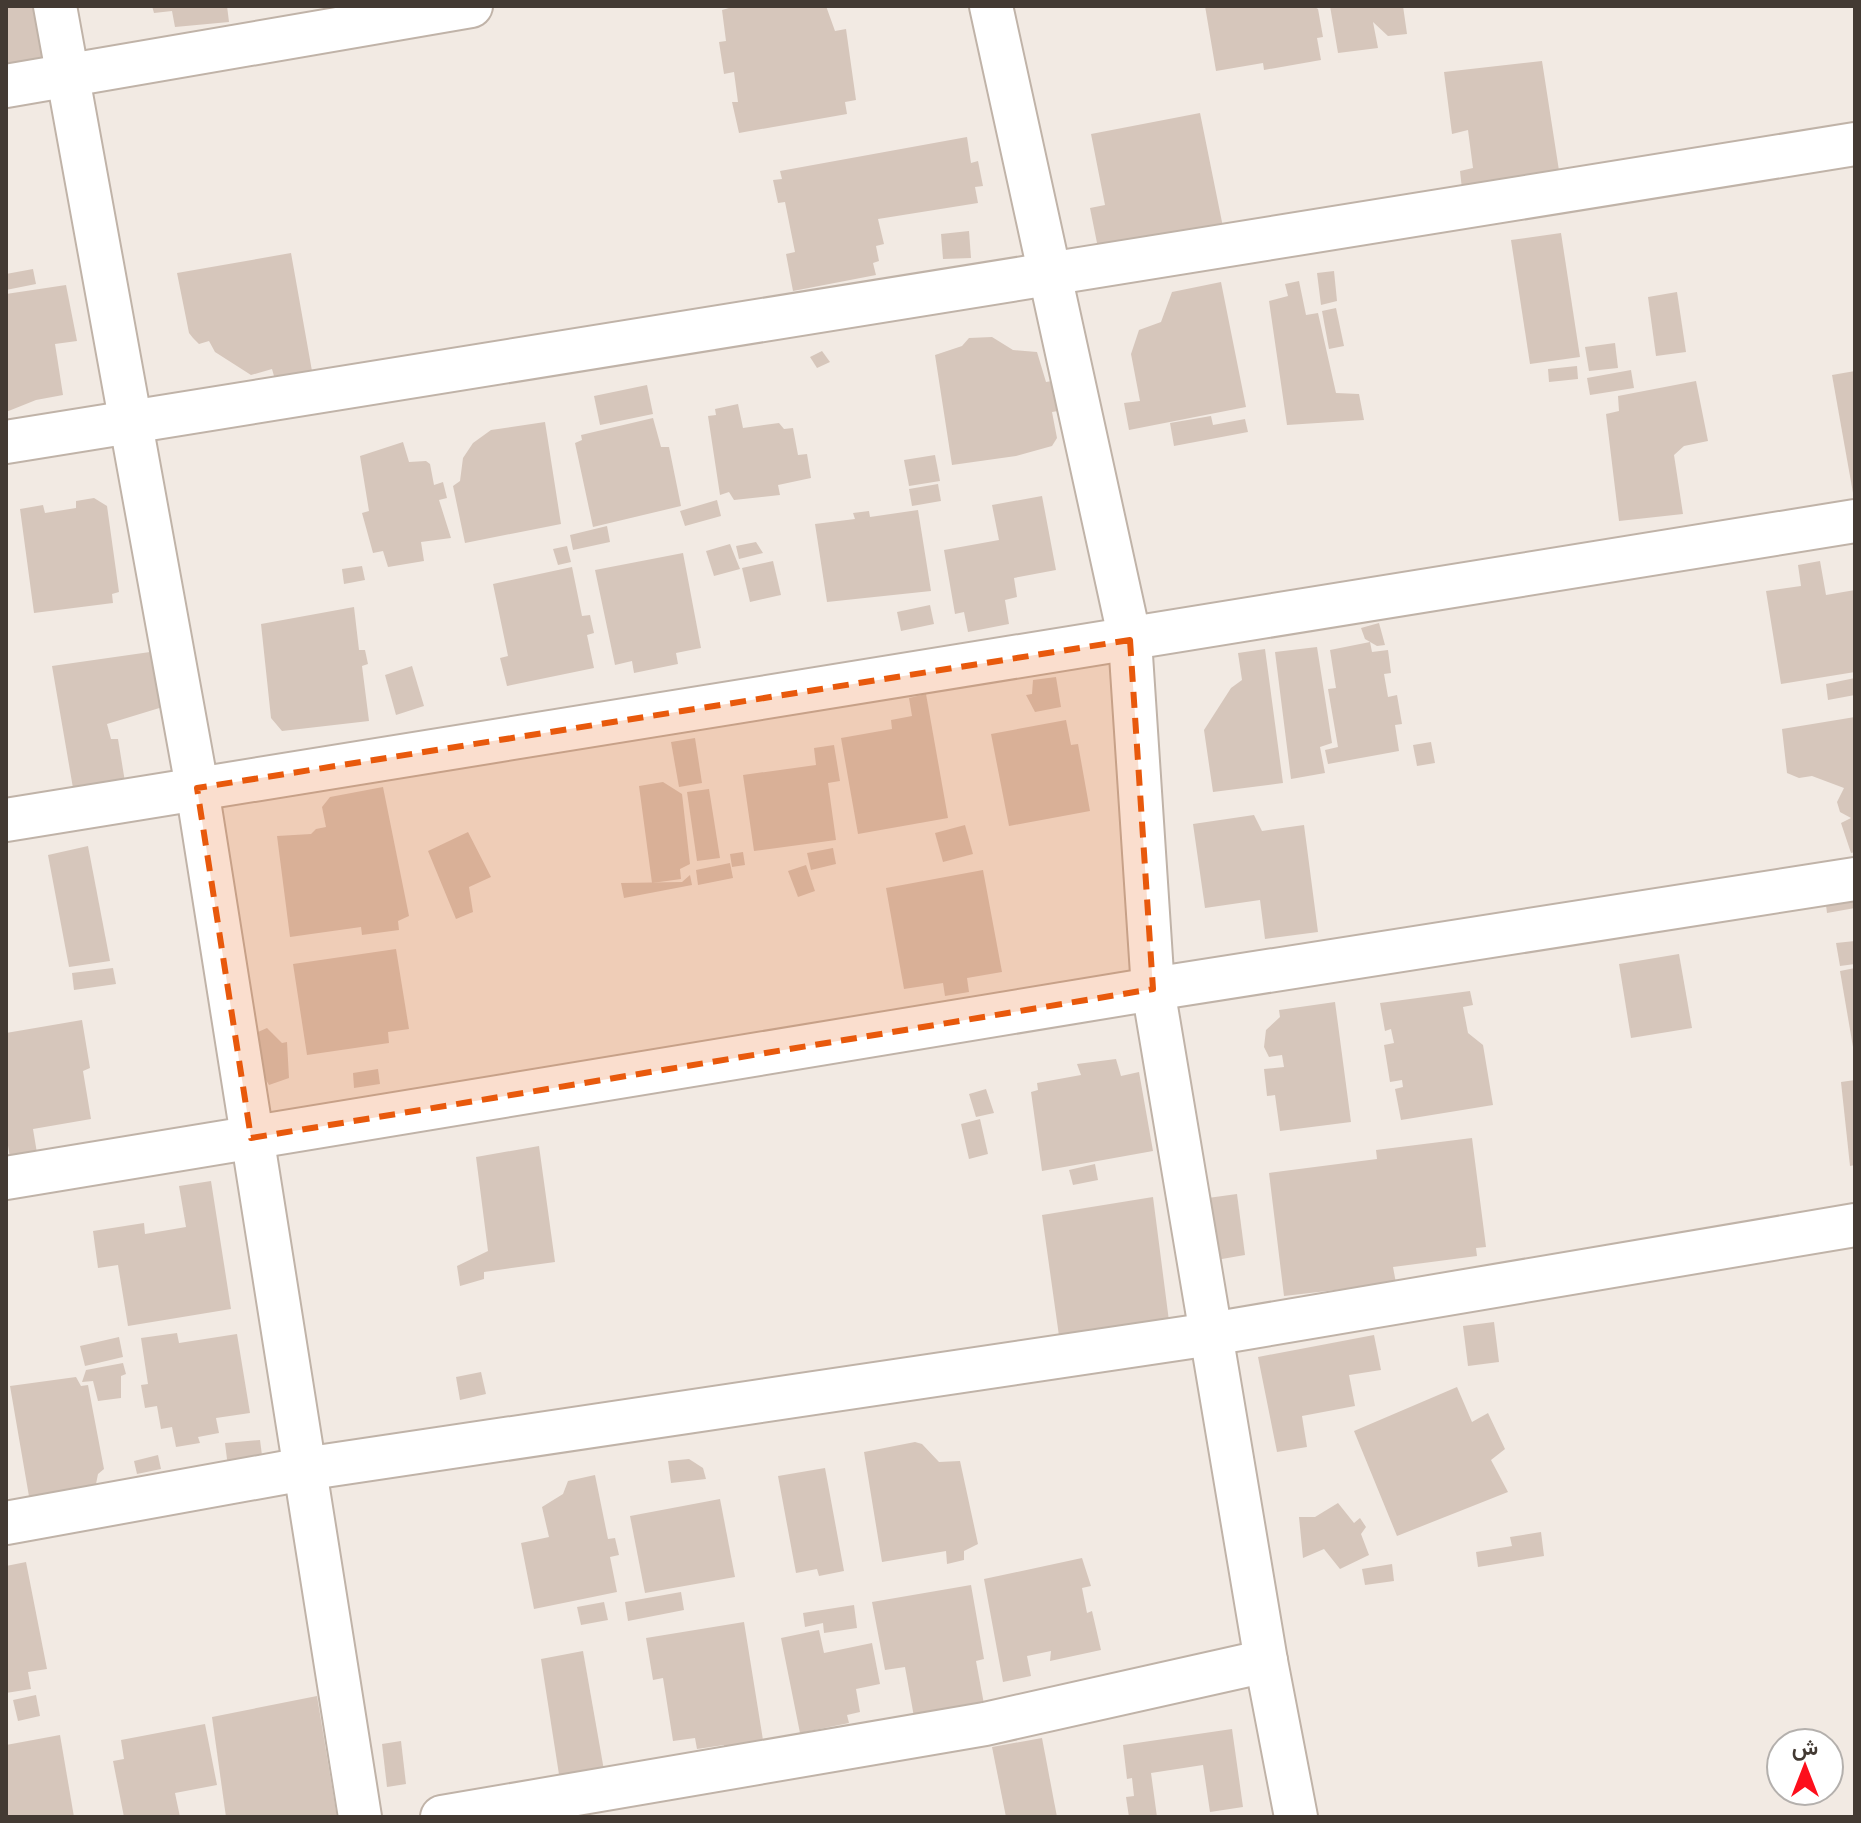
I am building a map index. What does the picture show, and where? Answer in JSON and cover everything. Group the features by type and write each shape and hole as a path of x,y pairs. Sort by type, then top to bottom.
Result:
{"street":[{"path":"55,6 197,788 360,1817"},
{"path":"6,86 471,6"},
{"path":"991,6 1130,640 1153,989 1266,1661 1296,1817"},
{"path":"6,442 1855,144"},
{"path":"6,820 1036,650 1130,640 1855,521"},
{"path":"6,1178 1153,989 1855,879"},
{"path":"6,1523 304,1469 1211,1334 1855,1225"},
{"path":"442,1817 985,1724 1266,1661"}],"highlighted area":[{"path":"1130,640 1153,989 251,1138 197,788"}],"building":[{"path":"6,6 46,6 56,58 6,67"},
{"path":"152,6 227,6 229,22 175,27 172,11 154,13"},
{"path":"736,6 826,6 835,31 846,29 856,100 845,102 847,114 739,133 732,102 738,102 734,72 724,74 719,42 726,41 722,10"},
{"path":"1205,6 1313,6 1318,9 1323,37 1317,38 1321,60 1264,70 1263,63 1216,71"},
{"path":"1330,6 1403,6 1407,34 1388,36 1373,22 1378,48 1338,53"},
{"path":"1542,61 1560,177 1462,189 1460,171 1473,168 1468,130 1452,134 1444,72"},
{"path":"1200,113 1225,237 1098,248 1090,208 1105,205 1091,134"},
{"path":"967,137 971,163 978,161 983,186 975,187 978,203 878,219 884,244 876,246 879,261 873,263 876,275 793,291 786,254 795,252 785,202 778,203 773,180 782,179 780,171"},
{"path":"969,231 971,258 943,259 941,234"},
{"path":"1561,233 1580,357 1530,364 1511,240"},
{"path":"291,253 312,371 274,376 272,369 251,375 215,352 209,341 199,344 193,338 189,333 177,273"},
{"path":"33,269 36,284 6,290 6,274"},
{"path":"1334,271 1337,301 1321,305 1317,273"},
{"path":"1299,281 1306,315 1318,313 1336,393 1359,394 1364,420 1287,425 1269,301 1288,296 1285,284"},
{"path":"1221,282 1246,407 1129,430 1124,403 1140,401 1131,354 1139,330 1161,322 1172,292"},
{"path":"66,285 77,341 55,344 63,395 36,400 6,412 6,294"},
{"path":"1677,292 1686,352 1656,356 1648,297"},
{"path":"1336,308 1344,346 1329,349 1322,311"},
{"path":"992,337 1013,350 1037,352 1046,382 1052,381 1058,411 1052,412 1057,438 1052,446 1016,456 952,465 935,355 962,346 969,338"},
{"path":"1615,343 1618,368 1589,371 1585,347"},
{"path":"822,351 830,362 817,368 810,357"},
{"path":"1577,366 1578,379 1549,382 1548,369"},
{"path":"1631,370 1634,388 1590,395 1587,378"},
{"path":"1855,371 1855,492 1853,493 1832,375"},
{"path":"1696,381 1708,441 1684,446 1674,455 1683,514 1619,521 1606,414 1619,411 1618,396"},
{"path":"647,385 653,414 600,425 594,396"},
{"path":"738,404 743,428 779,423 784,429 793,428 798,455 807,454 811,478 778,485 780,495 734,500 729,492 720,495 708,416 716,415 715,409"},
{"path":"1211,416 1213,425 1245,419 1248,432 1174,446 1170,423"},
{"path":"653,418 661,447 669,447 681,506 593,527 575,443 582,440 581,435"},
{"path":"545,422 561,524 465,543 453,486 460,481 463,458 473,443 491,430"},
{"path":"403,442 409,462 426,461 430,464 434,485 443,482 447,498 439,500 451,538 421,542 424,561 388,567 383,551 373,553 362,513 369,511 360,456"},
{"path":"935,455 940,481 909,486 904,460"},
{"path":"938,484 941,501 912,506 909,489"},
{"path":"1042,496 1056,570 1014,578 1017,597 1005,600 1009,624 968,632 964,612 955,614 944,550 999,540 992,505"},
{"path":"94,498 107,506 119,592 112,594 113,603 34,613 20,509 43,505 45,513 76,508 76,501"},
{"path":"717,500 721,516 685,526 680,511"},
{"path":"918,510 931,591 827,602 815,524 855,519 853,513 869,511 870,517"},
{"path":"607,526 610,542 573,550 570,535"},
{"path":"756,542 763,553 739,559 736,546"},
{"path":"730,544 740,569 714,576 706,551"},
{"path":"567,546 571,562 558,565 553,549"},
{"path":"683,553 701,648 676,653 678,664 634,673 632,661 615,665 595,570"},
{"path":"773,561 781,595 750,602 742,568"},
{"path":"1820,561 1826,595 1855,590 1855,672 1781,684 1766,591 1801,586 1798,565"},
{"path":"362,566 365,580 344,584 342,569"},
{"path":"572,567 582,616 590,615 594,633 587,635 594,668 507,686 500,658 508,656 493,584"},
{"path":"930,605 934,624 901,631 897,612"},
{"path":"354,607 359,650 365,650 368,664 362,666 369,721 282,731 271,718 261,624"},
{"path":"1379,623 1385,645 1377,646 1365,639 1361,628"},
{"path":"1370,642 1372,652 1388,650 1391,673 1384,674 1388,697 1397,695 1402,724 1395,725 1399,751 1328,764 1325,750 1338,747 1328,689 1336,688 1330,650"},
{"path":"1317,647 1332,743 1320,747 1325,773 1291,779 1275,652"},
{"path":"1265,649 1283,783 1213,792 1204,730 1231,688 1242,680 1238,653"},
{"path":"164,650 166,706 107,724 111,739 118,739 125,782 73,788 52,666"},
{"path":"412,666 424,706 396,715 385,675"},
{"path":"1056,677 1061,707 1035,712 1026,695 1032,694 1033,680"},
{"path":"1855,678 1855,695 1828,700 1826,684"},
{"path":"926,694 948,818 858,834 841,738 892,729 891,720 912,716 909,698"},
{"path":"1855,717 1855,852 1851,853 1841,823 1851,818 1840,812 1837,802 1844,788 1812,776 1799,778 1787,773 1782,729"},
{"path":"1066,720 1071,745 1078,744 1090,811 1009,826 991,734"},
{"path":"695,738 702,783 679,787 671,742"},
{"path":"1431,742 1435,763 1417,766 1413,745"},
{"path":"834,745 840,781 828,783 836,840 754,851 743,775 816,765 814,748"},
{"path":"663,782 682,794 690,864 680,869 681,879 652,883 639,786"},
{"path":"383,787 409,916 398,921 399,930 362,935 361,927 290,937 277,836 311,834 316,829 326,827 322,807 330,797"},
{"path":"709,789 720,858 697,861 687,792"},
{"path":"1254,815 1262,831 1304,825 1318,932 1265,939 1260,900 1205,908 1193,824"},
{"path":"965,825 973,854 943,862 935,833"},
{"path":"468,832 491,877 469,887 473,912 456,919 428,851"},
{"path":"88,846 110,961 69,967 48,855"},
{"path":"833,848 836,864 811,870 807,853"},
{"path":"743,852 745,865 732,867 730,854"},
{"path":"730,863 733,878 698,885 696,870"},
{"path":"806,865 815,891 798,897 788,871"},
{"path":"983,870 1002,972 967,978 969,992 945,996 943,983 904,989 886,888"},
{"path":"690,875 692,885 624,898 621,883 682,882"},
{"path":"1855,885 1855,908 1827,913 1824,890"},
{"path":"1855,941 1855,964 1840,966 1836,943"},
{"path":"396,949 409,1029 388,1032 389,1043 307,1055 293,964"},
{"path":"1679,954 1692,1028 1631,1038 1619,964"},
{"path":"113,968 116,984 74,990 72,973"},
{"path":"1855,968 1855,1047 1853,1047 1840,971"},
{"path":"1470,991 1473,1005 1463,1007 1468,1033 1483,1045 1493,1105 1401,1120 1395,1089 1403,1087 1402,1080 1390,1082 1384,1045 1394,1043 1391,1029 1385,1031 1380,1003"},
{"path":"1335,1002 1351,1122 1280,1131 1275,1095 1267,1096 1264,1069 1284,1067 1282,1055 1269,1057 1264,1047 1266,1030 1280,1017 1279,1010"},
{"path":"82,1020 90,1068 83,1071 91,1119 33,1129 37,1153 10,1158 6,1133 6,1033"},
{"path":"267,1028 282,1043 287,1042 289,1078 269,1085 242,1039"},
{"path":"1116,1059 1121,1076 1139,1072 1153,1151 1042,1171 1031,1092 1038,1090 1037,1083 1081,1075 1077,1064"},
{"path":"378,1069 380,1084 354,1088 353,1073"},
{"path":"1855,1080 1855,1165 1850,1166 1841,1082"},
{"path":"986,1089 994,1113 976,1117 969,1094"},
{"path":"980,1119 988,1154 969,1159 961,1124"},
{"path":"1472,1138 1486,1247 1476,1248 1477,1256 1393,1267 1396,1283 1284,1296 1269,1173 1377,1159 1376,1150"},
{"path":"539,1146 555,1262 484,1272 484,1279 460,1286 457,1266 488,1251 476,1157"},
{"path":"1095,1164 1098,1180 1073,1185 1069,1170"},
{"path":"211,1181 231,1309 128,1326 118,1265 98,1268 93,1231 144,1223 145,1234 186,1227 179,1186"},
{"path":"1237,1194 1245,1255 1216,1260 1208,1198"},
{"path":"1153,1197 1169,1321 1098,1330 1060,1343 1042,1215"},
{"path":"1494,1322 1499,1362 1468,1366 1463,1326"},
{"path":"177,1333 179,1343 237,1334 250,1413 216,1418 219,1433 198,1437 200,1443 176,1447 172,1427 161,1429 157,1406 145,1408 141,1385 148,1384 141,1338"},
{"path":"1374,1335 1381,1370 1349,1375 1355,1406 1302,1416 1307,1447 1277,1452 1258,1357"},
{"path":"119,1337 123,1357 85,1366 80,1346"},
{"path":"123,1363 126,1374 121,1376 121,1398 98,1401 93,1381 82,1382 86,1370"},
{"path":"481,1372 486,1394 460,1400 456,1377"},
{"path":"76,1377 81,1386 88,1385 104,1469 98,1474 96,1484 89,1488 31,1508 10,1386"},
{"path":"1457,1387 1472,1422 1488,1413 1505,1449 1491,1460 1508,1492 1397,1536 1354,1431"},
{"path":"260,1440 264,1471 229,1475 225,1443"},
{"path":"915,1442 922,1444 939,1462 960,1461 978,1544 964,1551 964,1560 947,1564 946,1551 882,1562 864,1452"},
{"path":"158,1455 161,1469 137,1474 134,1461"},
{"path":"689,1459 703,1468 706,1479 671,1483 668,1461"},
{"path":"825,1468 844,1571 819,1576 817,1569 796,1573 778,1476"},
{"path":"595,1475 608,1539 615,1538 619,1555 610,1557 617,1592 534,1609 521,1543 549,1537 542,1507 563,1494 568,1481"},
{"path":"720,1499 735,1577 645,1593 630,1516"},
{"path":"1338,1503 1354,1523 1360,1518 1366,1527 1361,1534 1369,1555 1340,1569 1324,1549 1303,1558 1299,1517 1315,1517"},
{"path":"1541,1532 1544,1556 1478,1567 1476,1552 1512,1546 1510,1537"},
{"path":"1082,1558 1091,1586 1082,1588 1087,1613 1092,1611 1101,1650 1050,1661 1051,1651 1027,1656 1031,1676 1003,1682 984,1579"},
{"path":"26,1562 47,1669 28,1672 31,1689 6,1693 6,1566"},
{"path":"1392,1564 1394,1581 1365,1585 1362,1569"},
{"path":"971,1585 984,1659 976,1661 986,1715 916,1728 905,1667 885,1670 872,1602"},
{"path":"681,1592 684,1610 628,1621 625,1602"},
{"path":"604,1602 608,1620 581,1625 577,1607"},
{"path":"854,1605 857,1628 824,1633 823,1623 805,1627 803,1613"},
{"path":"744,1622 763,1740 757,1741 758,1749 725,1755 724,1745 697,1749 695,1738 673,1741 663,1678 653,1680 646,1638"},
{"path":"819,1630 824,1653 872,1643 880,1684 856,1689 860,1712 847,1715 849,1723 800,1733 781,1638"},
{"path":"583,1651 605,1776 560,1781 541,1659"},
{"path":"36,1695 40,1716 18,1721 13,1700"},
{"path":"317,1696 337,1817 226,1817 212,1717"},
{"path":"205,1724 217,1785 175,1793 180,1817 124,1817 113,1761 124,1759 121,1740"},
{"path":"1232,1729 1243,1807 1210,1812 1203,1765 1151,1773 1157,1817 1129,1817 1126,1797 1134,1796 1132,1778 1127,1779 1123,1745"},
{"path":"60,1735 74,1817 6,1817 6,1745"},
{"path":"1042,1738 1057,1817 1006,1817 992,1747"},
{"path":"401,1741 406,1784 387,1787 382,1744"}]}
